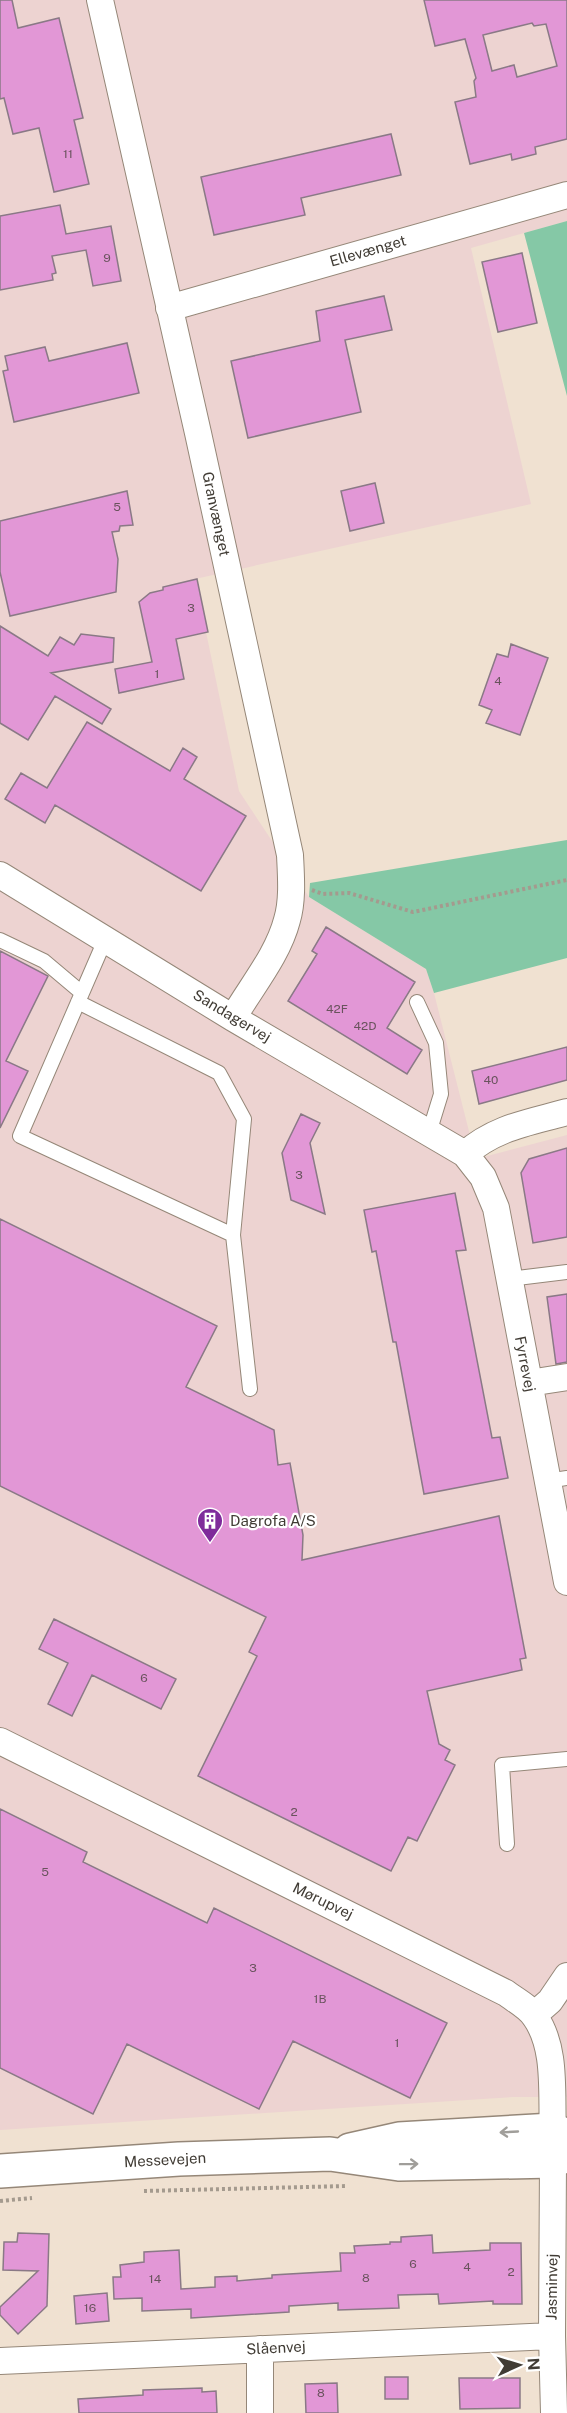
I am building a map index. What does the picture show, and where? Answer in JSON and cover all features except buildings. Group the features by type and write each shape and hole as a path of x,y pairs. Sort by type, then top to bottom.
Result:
{"main road":[{"name":"Messevejen","path":"0,2171 179,2159 330,2154 399,2139 560,2146"}],"street":[{"name":"Granvænget","path":"100,0 290,855 291,882 287,920 272,954 233,1017"},
{"name":"Ellevænget","path":"169,308 567,195"},
{"name":"Sandagervej","path":"0,875 233,1017 465,1154"},
{"path":"465,1154 481,1140 500,1130 567,1112"},
{"name":"Fyrrevej","path":"465,1154 483,1178 496,1208 529,1383 557,1480 566,1566"},
{"path":"529,1383 567,1377"},
{"name":"Mørupvej","path":"0,1741 506,1993 534,2015 546,2037 560,2146"},
{"path":"534,2015 550,2001 567,1976"},
{"name":"Jasminvej","path":"554,2413 560,2288 560,2146"},
{"path":"260,2349 260,2413"},
{"name":"Slåenvej","path":"0,2361 260,2349 557,2352"}],"lane":[{"path":"0,940 44,961 80,997 219,1073 244,1119 233,1235 250,1389"},
{"path":"105,940 20,1136 233,1235"},
{"path":"417,1002 436,1042 441,1094 429,1133"},
{"path":"509,1279 567,1272"},
{"path":"507,1844 502,1765 567,1758"}],"path":[{"path":"291,882 323,894 349,893 413,912 567,880"},
{"path":"140,2191 348,2186"},
{"path":"0,2201 39,2198"}],"shaded area":[{"path":"0,0 567,0 567,221 471,248 531,504 195,579 239,791 309,897 426,969 476,1159 567,1135 567,2097 512,2097 0,2130"}],"green space":[{"path":"567,221 567,396 524,233"},
{"path":"567,840 567,958 434,993 426,969 309,897 310,883"}],"place":[{"name":"Dagrofa A/S","path":"210,1544"}]}
